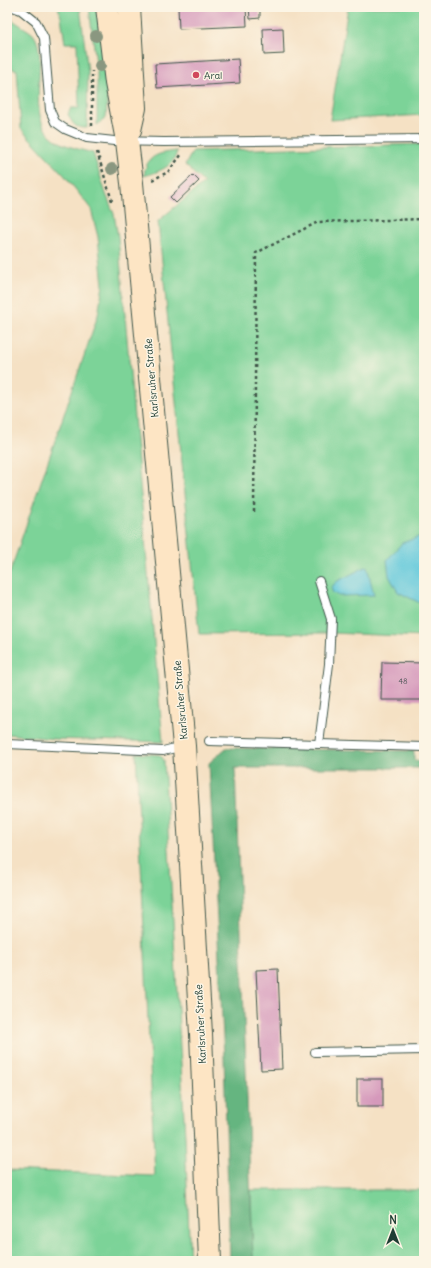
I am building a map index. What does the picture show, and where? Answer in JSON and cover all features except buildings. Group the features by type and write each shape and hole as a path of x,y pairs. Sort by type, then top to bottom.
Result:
{"main road":[{"name":"Karlsruher Straße","path":"107,7 119,101 127,141 153,401 184,746 201,1034 210,1261"},
{"name":"Karlsruher Straße","path":"127,141 135,108 129,7"}],"lane":[{"path":"14,7 21,10 36,22 44,38 50,110 55,122 74,134 94,140 187,142 424,138"},
{"path":"319,581 332,619 329,664 319,744"},
{"path":"209,742 424,747"},
{"path":"7,744 163,750 184,746"},
{"path":"315,1052 424,1050"}],"path":[{"path":"92,64 92,121 94,140 107,184"},
{"path":"150,181 168,172 181,158 187,142"},
{"path":"254,512 256,253 318,222 424,219"}],"green space":[{"path":"58,7 80,7 88,72 87,128 75,125 71,121 68,114 71,108 79,108 77,43 65,43"},
{"path":"89,7 97,7 108,85 106,118 97,125 97,71"},
{"path":"348,7 424,7 424,115 330,120"},
{"path":"7,18 32,33 38,43 38,97 42,124 53,138 70,146 93,153 114,214 118,237 163,742 54,739 7,734 7,581 98,315 103,285 98,237 91,209 65,176 21,129 17,70 7,67"},
{"path":"424,144 424,637 332,633 199,634 158,221 204,183 185,165 193,151"},
{"path":"177,151 173,161 169,165 160,171 144,176 147,164 154,156"},
{"path":"226,748 414,751 414,760 424,761 424,768 235,768 253,1261 230,1261 224,1057 209,763"},
{"path":"136,753 160,755 164,760 185,1136 190,1261 7,1261 7,1170 155,1176"},
{"path":"251,1190 424,1190 424,1261 253,1261"}],"water":[{"path":"424,535 424,604 398,592 389,576 387,560 402,543"},
{"path":"367,566 374,595 339,596 333,593 331,588 336,582"}],"place":[{"name":"Aral","path":"196,75"}]}
